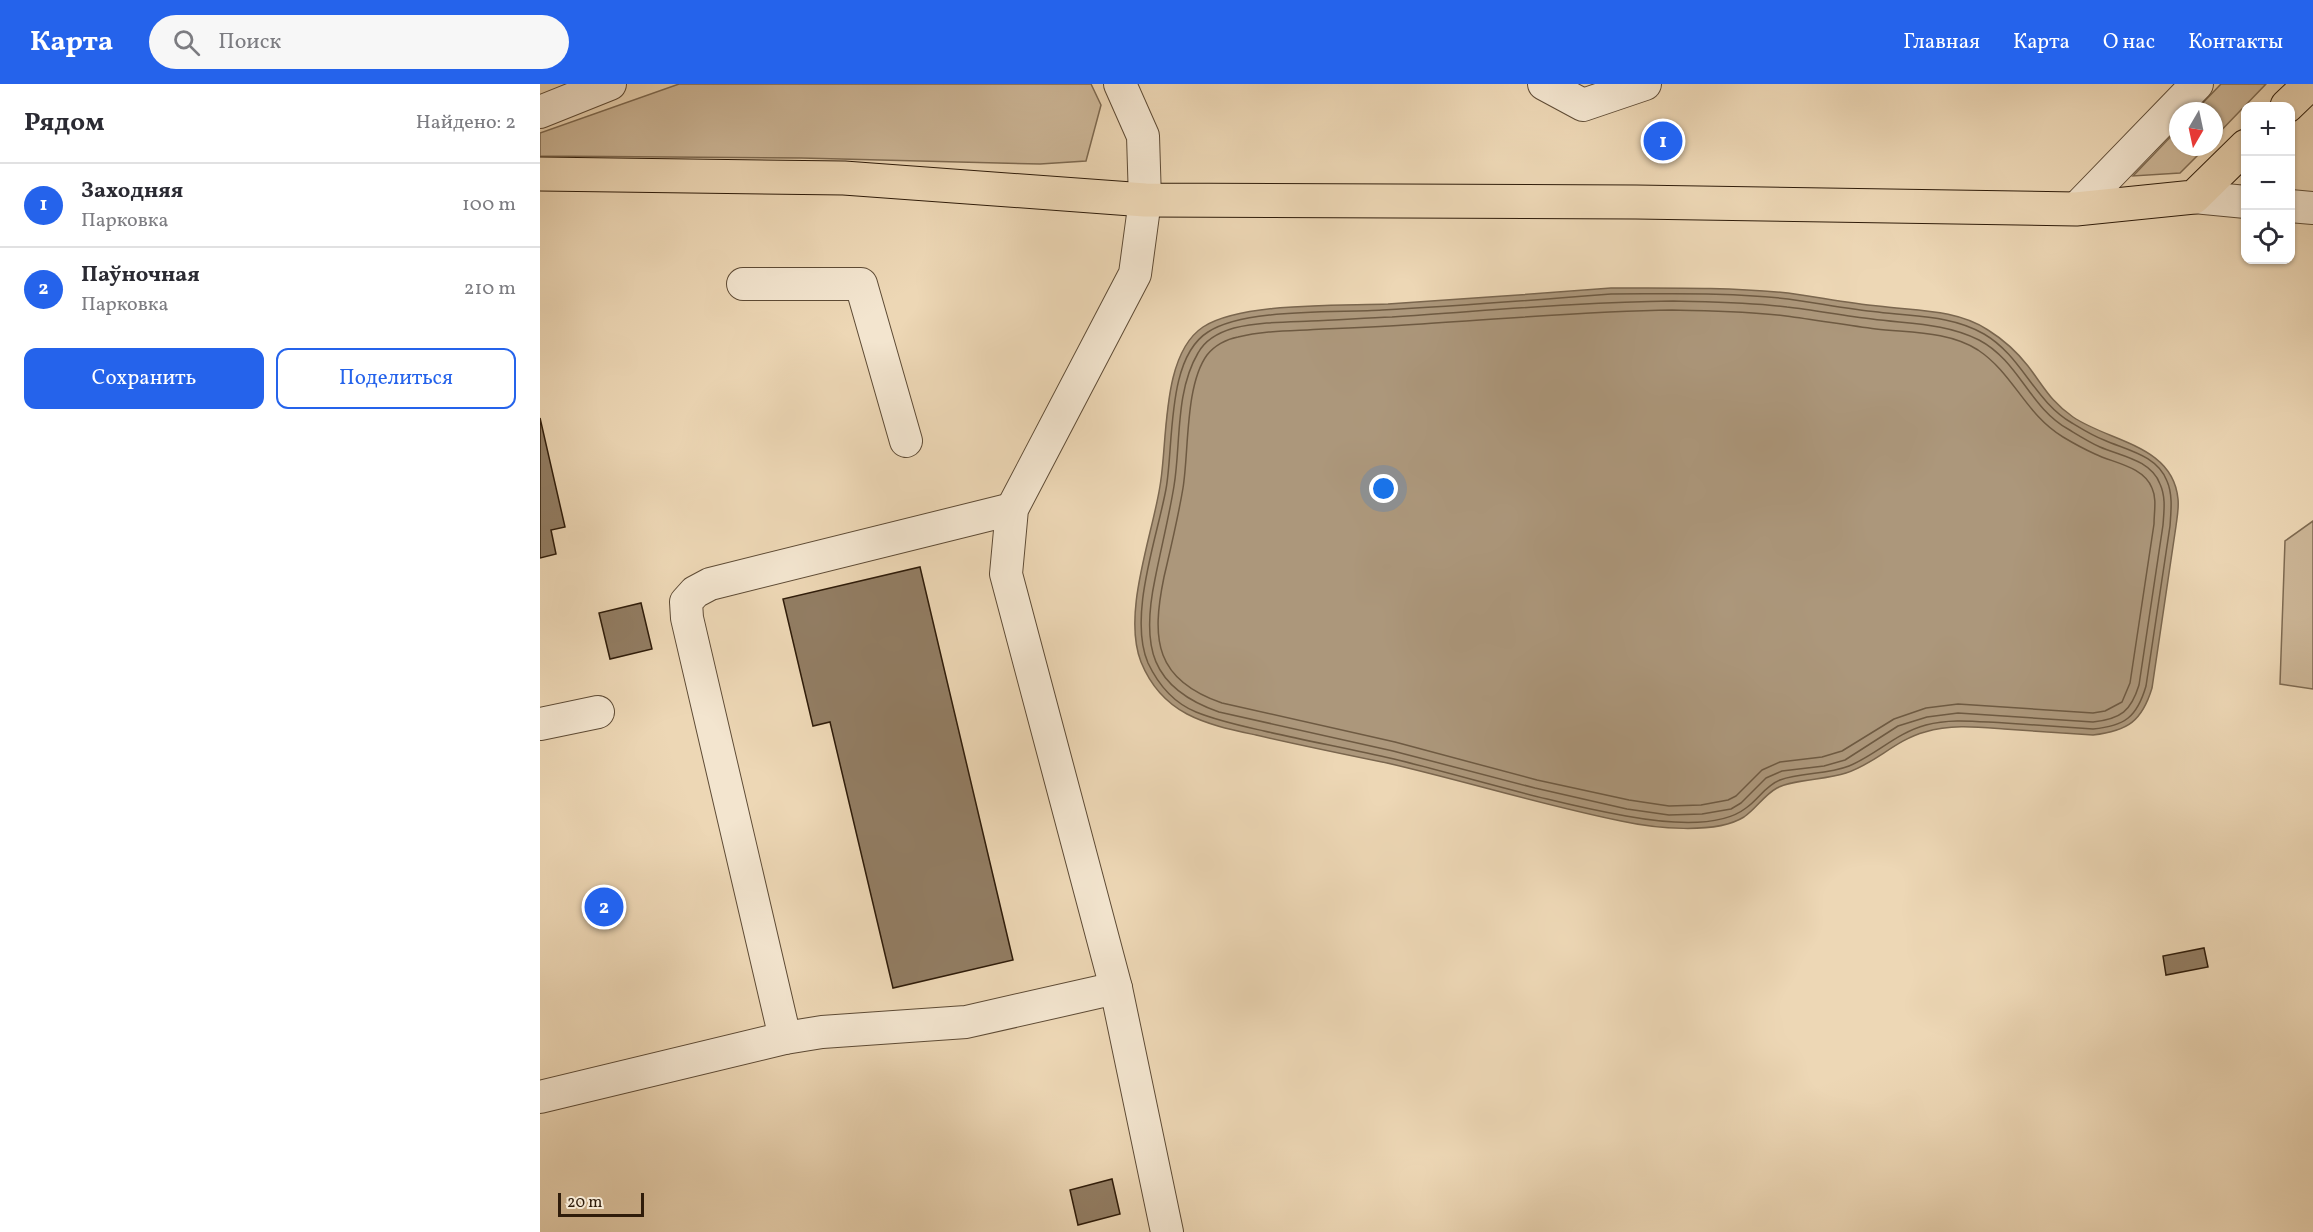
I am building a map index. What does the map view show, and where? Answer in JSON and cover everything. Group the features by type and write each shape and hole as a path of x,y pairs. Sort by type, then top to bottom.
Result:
{"highway":[{"path":"2290,102 2310,84"},
{"path":"540,174 844,178 1145,200 1624,202 2076,209 2194,197 2241,151"}],"lane":[{"path":"540,112 610,84"},
{"path":"1120,84 1143,136 1145,200 1135,274 1012,508 1006,574 1116,988 1167,1232"},
{"path":"1544,84 1583,105 1645,84"},
{"path":"2076,209 2197,84"},
{"path":"2194,197 2241,202"},
{"path":"2295,206 2313,208"},
{"path":"743,284 861,284 906,441"},
{"path":"785,1038 687,618 686,602 695,592 710,584 1012,508"},
{"path":"540,724 598,712"},
{"path":"540,1097 785,1038 822,1032 966,1022 1116,988"}],"shaded area":[{"path":"679,84 1091,84 1101,105 1086,161 1040,164 801,158 540,156 540,133"},
{"path":"2221,84 2266,84 2249,102 2241,102 2241,110 2223,129 2223,102 2204,102"},
{"path":"2169,138 2169,156 2197,156 2180,173 2133,176"},
{"path":"2313,521 2313,689 2280,684 2285,541"}],"water":[{"path":"1611,288 1766,291 1935,312 1963,318 1988,330 2010,346 2053,400 2073,417 2138,447 2152,456 2165,467 2174,481 2178,509 2152,688 2138,716 2116,731 2093,735 1974,727 1935,729 1914,736 1846,773 1777,788 1748,814 1732,823 1701,828 1666,828 1591,815 1387,763 1230,729 1187,714 1159,692 1141,662 1136,642 1137,598 1160,486 1173,378 1189,340 1203,327 1220,319 1266,309 1388,304"}],"building":[{"path":"540,418 565,527 551,530 556,554 540,558"},
{"path":"920,567 1013,960 893,988 830,722 813,726 783,599"},
{"path":"641,603 652,649 610,659 599,613"},
{"path":"2204,948 2208,967 2166,975 2163,956"},
{"path":"1112,1179 1120,1214 1078,1225 1070,1190"}],"place":[{"name":"Заходняя","path":"1663,141"},
{"name":"Паўночная","path":"604,907"}]}
